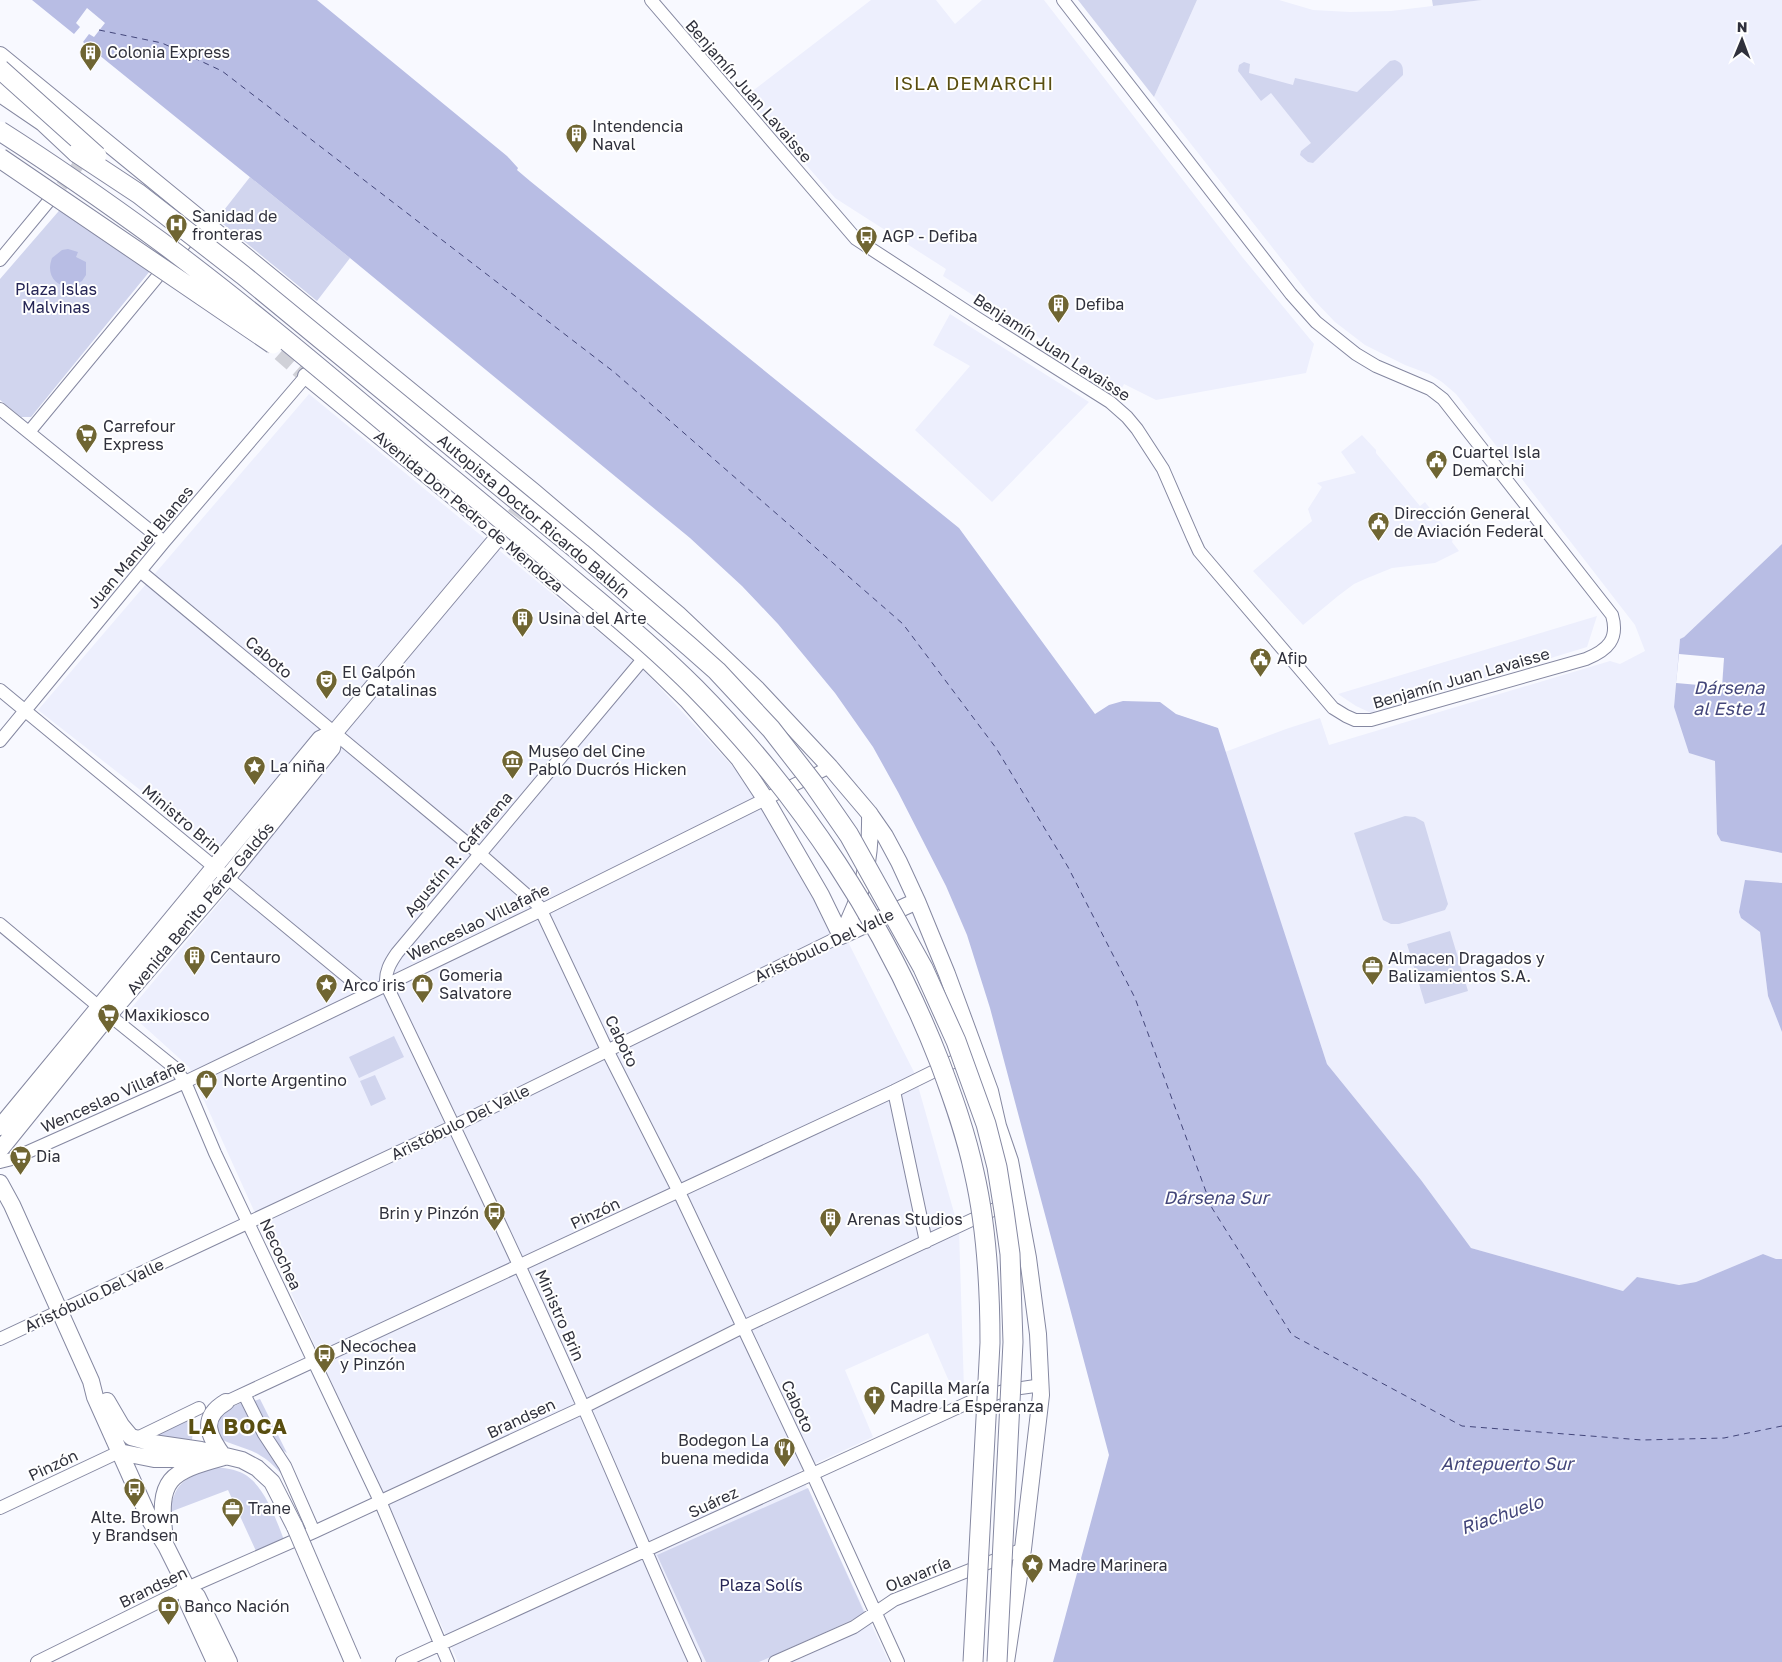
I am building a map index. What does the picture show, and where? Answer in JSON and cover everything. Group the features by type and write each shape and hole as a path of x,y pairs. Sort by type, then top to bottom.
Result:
{"highway":[{"path":"0,69 139,194"},
{"name":"Autopista Doctor Ricardo Balbín","path":"0,92 44,122 77,152 139,194 243,274 551,528 710,665 770,728 849,835 923,968 956,1041 986,1124 1001,1193 1010,1254 1013,1342 997,1662"},
{"path":"0,104 77,152"},
{"name":"Autopista Doctor Ricardo Balbín","path":"0,131 163,244 292,346 615,614 694,687 717,712 780,786 824,846 876,929 905,984 934,1049 950,1089 963,1130 982,1214 990,1300 989,1377 973,1662"},
{"path":"0,158 369,410"}],"main road":[{"path":"0,55 526,485 678,614 756,688 870,813 900,862 917,901 990,1091 998,1126 1010,1161 1033,1290 1042,1385 1024,1550 1006,1662"},
{"name":"Avenida Don Pedro de Mendoza","path":"306,376 500,535 644,658 687,700 739,759 766,800 821,895 841,936"},
{"name":"Avenida Benito Pérez Galdós","path":"0,1150 214,867 320,740 335,732 500,535"},
{"name":"Avenida Benito Pérez Galdós","path":"0,1127 227,878 332,748 335,732"},
{"path":"841,936 853,914 864,881 868,864 870,813"},
{"name":"Aristóbulo Del Valle","path":"841,936 917,901"},
{"path":"992,1662 1007,1390 1002,1161 998,1126"},
{"path":"0,1183 91,1381 95,1397 151,1522 166,1546 187,1588 197,1596 229,1662"},
{"path":"91,1381 103,1393 128,1435 136,1439 201,1450 251,1464 267,1476 278,1492 353,1662"},
{"path":"224,1457 212,1439 209,1424 214,1412 226,1402"},
{"path":"119,1452 154,1459 173,1460 224,1457"},
{"path":"166,1546 162,1503 169,1481 177,1473 193,1466 224,1457"},
{"path":"187,1588 187,1601 214,1662"}],"street":[{"name":"Benjamín Juan Lavaisse","path":"651,0 856,239 1110,402 1127,417 1163,469 1199,551 1316,691 1340,713 1355,720 1371,720 1586,659 1604,650 1614,634 1615,627 1612,615 1443,399 1430,389 1376,366 1340,342 1316,322 1291,294 1063,0"},
{"path":"0,260 48,202"},
{"path":"29,432 202,222"},
{"name":"Juan Manuel Blanes","path":"0,741 164,542 306,376"},
{"path":"0,409 164,542"},
{"name":"Caboto","path":"140,571 480,854 535,901 542,910 607,1050 679,1192 743,1327 898,1662"},
{"name":"Agustín R. Caffarena","path":"386,984 387,970 397,953 644,658"},
{"name":"Ministro Brin","path":"0,690 367,993"},
{"name":"Wenceslao Villafañe","path":"0,1162 12,1159 186,1082 542,910 830,767"},
{"name":"Necochea","path":"0,924 175,1068 186,1082 216,1152 380,1501 448,1662"},
{"name":"Aristóbulo Del Valle","path":"0,1339 454,1126 841,936"},
{"name":"Ministro Brin","path":"386,984 520,1266 584,1407 645,1551 695,1662"},
{"name":"Pinzón","path":"226,1402 679,1192 976,1051"},
{"path":"894,1091 926,1242"},
{"name":"Brandsen","path":"36,1662 187,1588 314,1532 584,1407 743,1327 1017,1199"},
{"name":"Suárez","path":"402,1662 972,1401 1007,1390 1042,1385"},
{"path":"244,1394 264,1434 285,1466 314,1532"},
{"path":"136,1439 200,1408"},
{"name":"Pinzón","path":"0,1508 119,1452"},
{"name":"Olavarría","path":"775,1662 854,1627 894,1600 1024,1550"}],"shaded area":[{"name":"Defiba","path":"871,0 936,0 955,24 982,0 1044,0 1243,258 1314,344 1306,373 1156,400 1124,384 1121,390 943,276 946,269 835,198 746,96"},
{"path":"1197,0 1279,0 1313,10 1350,12 1391,11 1482,0 1782,0 1782,544 1680,639 1674,707 1715,761 1717,834 1721,841 1782,853 1782,883 1745,880 1741,918 1760,932 1768,996 1782,1032 1782,1259 1776,1259 1763,1254 1696,1282 1679,1285 1637,1277 1623,1291 1471,1248 1421,1180 1327,1064 1225,752 1320,718 1329,745 1610,661 1620,664 1645,651 1635,625 1456,394 1429,374 1405,365 1365,345 1335,322 1312,298 1154,97"},
{"path":"950,314 1089,402 992,502 915,430 970,366 933,345"},
{"path":"309,394 640,666 760,796 847,940 914,1072 959,1230 964,1390 955,1395 928,1333 845,1370 873,1437 799,1471 889,1662 458,1662 189,1067 128,1012 245,872 38,710"},
{"path":"1362,435 1420,506 1425,502 1453,538 1452,542 1459,551 1435,563 1392,568 1354,584 1303,625 1253,571 1312,521 1308,509 1322,487 1317,483 1356,473 1341,452"},
{"path":"1597,616 1587,647 1371,713 1338,694"}],"green space":[{"path":"1078,0 1197,0 1154,97"},
{"path":"1432,0 1482,0 1433,6"},
{"path":"1390,61 1400,62 1403,75 1313,163 1308,162 1300,155 1301,151 1311,143 1271,93 1261,101 1238,71 1239,65 1244,62 1250,64 1249,73 1293,85 1295,78 1357,92"},
{"path":"250,177 350,258 317,301 217,219"},
{"name":"Plaza Islas Malvinas","path":"64,205 154,266 31,417 21,417 0,400 0,279"},
{"path":"1405,816 1415,817 1424,822 1448,904 1445,910 1399,924 1391,924 1383,920 1354,833"},
{"path":"1450,931 1468,991 1425,1004 1407,944"},
{"path":"394,1036 404,1057 359,1078 349,1057"},
{"path":"375,1075 386,1099 371,1106 360,1081"},
{"path":"260,1399 287,1453 276,1444 264,1422 254,1401"},
{"path":"241,1403 284,1477 261,1456 218,1437 215,1420 219,1413"},
{"path":"198,1412 194,1419 192,1440 152,1437"},
{"path":"214,1467 226,1468 244,1474 258,1486 268,1503 284,1540 256,1551 228,1490 170,1512 172,1501 179,1487 196,1474"},
{"name":"Plaza Solís","path":"808,1488 865,1614 759,1662 706,1662 657,1555"}],"water":[{"name":"Dársena Sur","path":"32,0 317,0 507,156 518,168 517,170 530,181 959,528 1095,714 1109,705 1123,701 1160,702 1176,714 1218,728 1327,1064 1421,1180 1471,1248 1623,1291 1637,1277 1679,1285 1696,1282 1763,1254 1776,1259 1782,1259 1782,1662 1053,1662 1109,1455 990,1008 967,935 946,886 873,747 835,693 778,624 742,586 690,538 350,258 83,42 89,34 94,37 105,23 87,8 76,23 80,27 74,34"},
{"path":"68,249 78,252 76,257 86,262 86,275 82,281 70,287 56,282 50,269 52,258 62,250"},
{"name":"Dársena al Este 1","path":"1782,544 1782,853 1721,841 1717,834 1715,761 1689,753 1674,707 1680,639"},
{"path":"1745,880 1782,883 1782,1032 1768,996 1760,932 1741,918 1739,912"}],"pier":[{"path":"1679,654 1724,658 1722,687 1676,683"}],"ferry route":[{"path":"99,30 162,43 222,71 614,372 903,624 996,748 1068,867 1135,998 1212,1208 1292,1335 1462,1426 1642,1440 1724,1438 1782,1426"}],"tunnel":[{"path":"50,200 89,152"},
{"path":"262,337 306,376"},
{"path":"500,535 530,495"}],"place":[{"name":"Colonia Express","path":"91,71"},
{"name":"Intendencia Naval","path":"576,154"},
{"name":"Sanidad de fronteras","path":"176,244"},
{"name":"AGP - Defiba","path":"866,255"},
{"name":"Defiba","path":"1059,323"},
{"name":"Carrefour Express","path":"87,454"},
{"name":"Cuartel Isla Demarchi","path":"1436,480"},
{"name":"Dirección General de Aviación Federal","path":"1378,541"},
{"name":"Usina del Arte","path":"522,637"},
{"name":"Afip","path":"1261,677"},
{"name":"El Galpón de Catalinas","path":"326,700"},
{"name":"Museo del Cine Pablo Ducrós Hicken","path":"512,779"},
{"name":"La niña","path":"254,785"},
{"name":"Centauro","path":"194,976"},
{"name":"Almacen Dragados y Balizamientos S.A.","path":"1372,986"},
{"name":"Gomeria Salvatore","path":"423,1003"},
{"name":"Arco iris","path":"327,1004"},
{"name":"Maxikiosco","path":"108,1034"},
{"name":"Norte Argentino","path":"207,1099"},
{"name":"Dia","path":"20,1175"},
{"name":"Brin y Pinzón","path":"495,1232"},
{"name":"Arenas Studios","path":"831,1238"},
{"name":"Necochea y Pinzón","path":"324,1374"},
{"name":"Capilla María Madre La Esperanza","path":"874,1416"},
{"name":"Bodegon La buena medida","path":"785,1468"},
{"name":"Alte. Brown y Brandsen","path":"135,1507"},
{"name":"Trane","path":"232,1527"},
{"name":"Madre Marinera","path":"1032,1584"},
{"name":"Banco Nación","path":"168,1625"}],"district":[{"name":"ISLA DEMARCHI","path":"974,83"},
{"name":"LA BOCA","path":"238,1427"}],"water label":[{"name":"Antepuerto Sur","path":"1507,1464"},
{"name":"Riachuelo","path":"1502,1515"}]}
